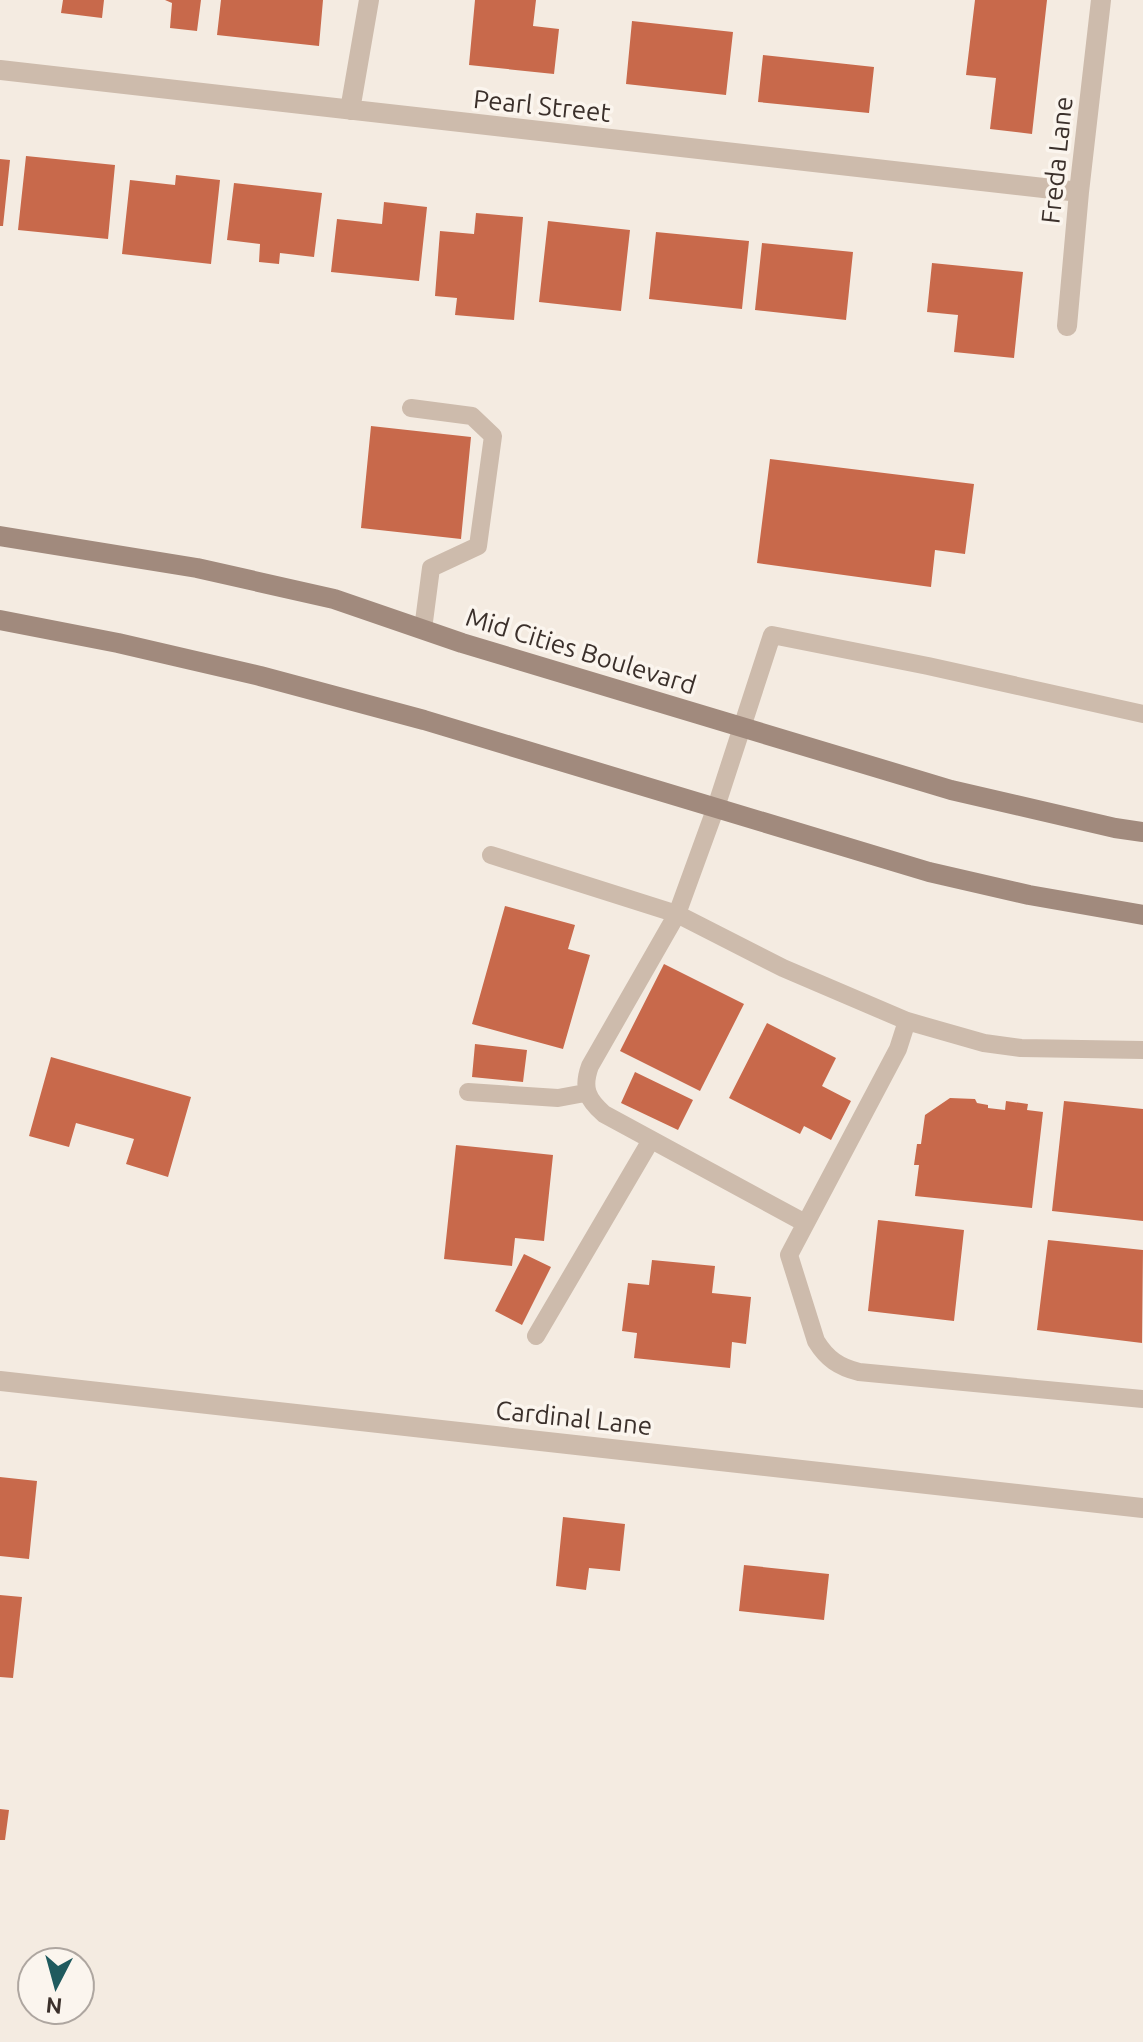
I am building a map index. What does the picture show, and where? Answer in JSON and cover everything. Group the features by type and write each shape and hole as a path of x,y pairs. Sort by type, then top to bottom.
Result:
{"main road":[{"name":"Mid Cities Boulevard","path":"0,536 197,568 334,599 951,790 1143,832"},
{"path":"0,620 260,676 424,720 929,872 1029,895 1143,915"}],"street":[{"path":"350,110 369,0"},
{"name":"Freda Lane","path":"1067,326 1101,0"},
{"name":"Pearl Street","path":"0,70 1079,192"},
{"name":"Cardinal Lane","path":"0,1381 1143,1508"}],"lane":[{"path":"411,408 472,416 493,436 478,546 431,568 423,629"},
{"path":"805,1223 604,1114 585,1093 590,1066 677,914 716,807 772,635 1143,714"},
{"path":"491,855 677,914 783,968 907,1021 984,1043 1021,1048 1143,1050"},
{"path":"907,1021 898,1049 789,1255 816,1341 833,1362 845,1368 1143,1399"},
{"path":"468,1092 558,1098 585,1093"},
{"path":"536,1336 651,1140"}],"building":[{"path":"63,0 104,0 102,18 61,13"},
{"path":"165,0 201,0 197,31 170,28 172,3"},
{"path":"221,0 323,0 319,46 217,35"},
{"path":"475,0 536,0 533,26 559,29 554,74 469,65"},
{"path":"975,0 1047,0 1032,134 990,129 996,78 966,75"},
{"path":"632,21 733,32 726,95 626,84"},
{"path":"763,55 874,67 869,113 758,102"},
{"path":"26,156 115,165 108,239 18,230"},
{"path":"0,159 10,160 3,226 0,226"},
{"path":"176,175 220,180 211,264 122,254 130,180 175,185"},
{"path":"234,183 322,193 314,257 280,253 279,264 259,262 260,244 227,240"},
{"path":"384,202 427,207 419,281 331,272 337,219 382,224"},
{"path":"476,213 523,217 514,320 455,315 457,298 435,296 440,231 474,234"},
{"path":"548,221 630,230 621,311 539,302"},
{"path":"656,232 749,241 742,309 649,299"},
{"path":"762,243 853,252 846,320 755,310"},
{"path":"932,263 1023,272 1014,358 954,352 958,315 927,312"},
{"path":"371,426 471,437 461,539 361,528"},
{"path":"770,459 974,484 965,554 935,550 931,587 757,563"},
{"path":"505,906 575,925 568,949 590,955 563,1049 472,1024"},
{"path":"664,964 744,1004 700,1091 620,1051"},
{"path":"767,1023 836,1058 822,1086 851,1101 831,1140 804,1126 800,1134 729,1098"},
{"path":"475,1044 527,1050 523,1082 472,1077"},
{"path":"51,1057 191,1097 168,1177 126,1164 134,1139 76,1123 69,1147 29,1136"},
{"path":"635,1072 693,1100 678,1130 621,1103"},
{"path":"950,1098 975,1099 977,1103 988,1105 988,1108 1005,1110 1006,1101 1028,1104 1027,1110 1043,1112 1032,1208 915,1196 919,1165 914,1165 925,1115"},
{"path":"1064,1101 1143,1109 1143,1221 1052,1211"},
{"path":"456,1145 553,1155 544,1241 515,1238 512,1266 444,1259"},
{"path":"878,1220 964,1230 954,1321 868,1311"},
{"path":"1048,1240 1143,1250 1142,1343 1037,1330"},
{"path":"524,1254 551,1267 522,1325 495,1311"},
{"path":"652,1260 715,1266 712,1293 751,1297 746,1344 732,1342 730,1368 634,1358 637,1333 622,1331 628,1283 649,1285"},
{"path":"0,1477 37,1481 29,1559 0,1556"},
{"path":"563,1517 625,1524 620,1571 589,1568 586,1590 556,1586"},
{"path":"744,1565 829,1574 824,1620 739,1611"},
{"path":"0,1595 22,1597 13,1678 0,1677"},
{"path":"0,1809 9,1810 5,1840 0,1840"}]}
